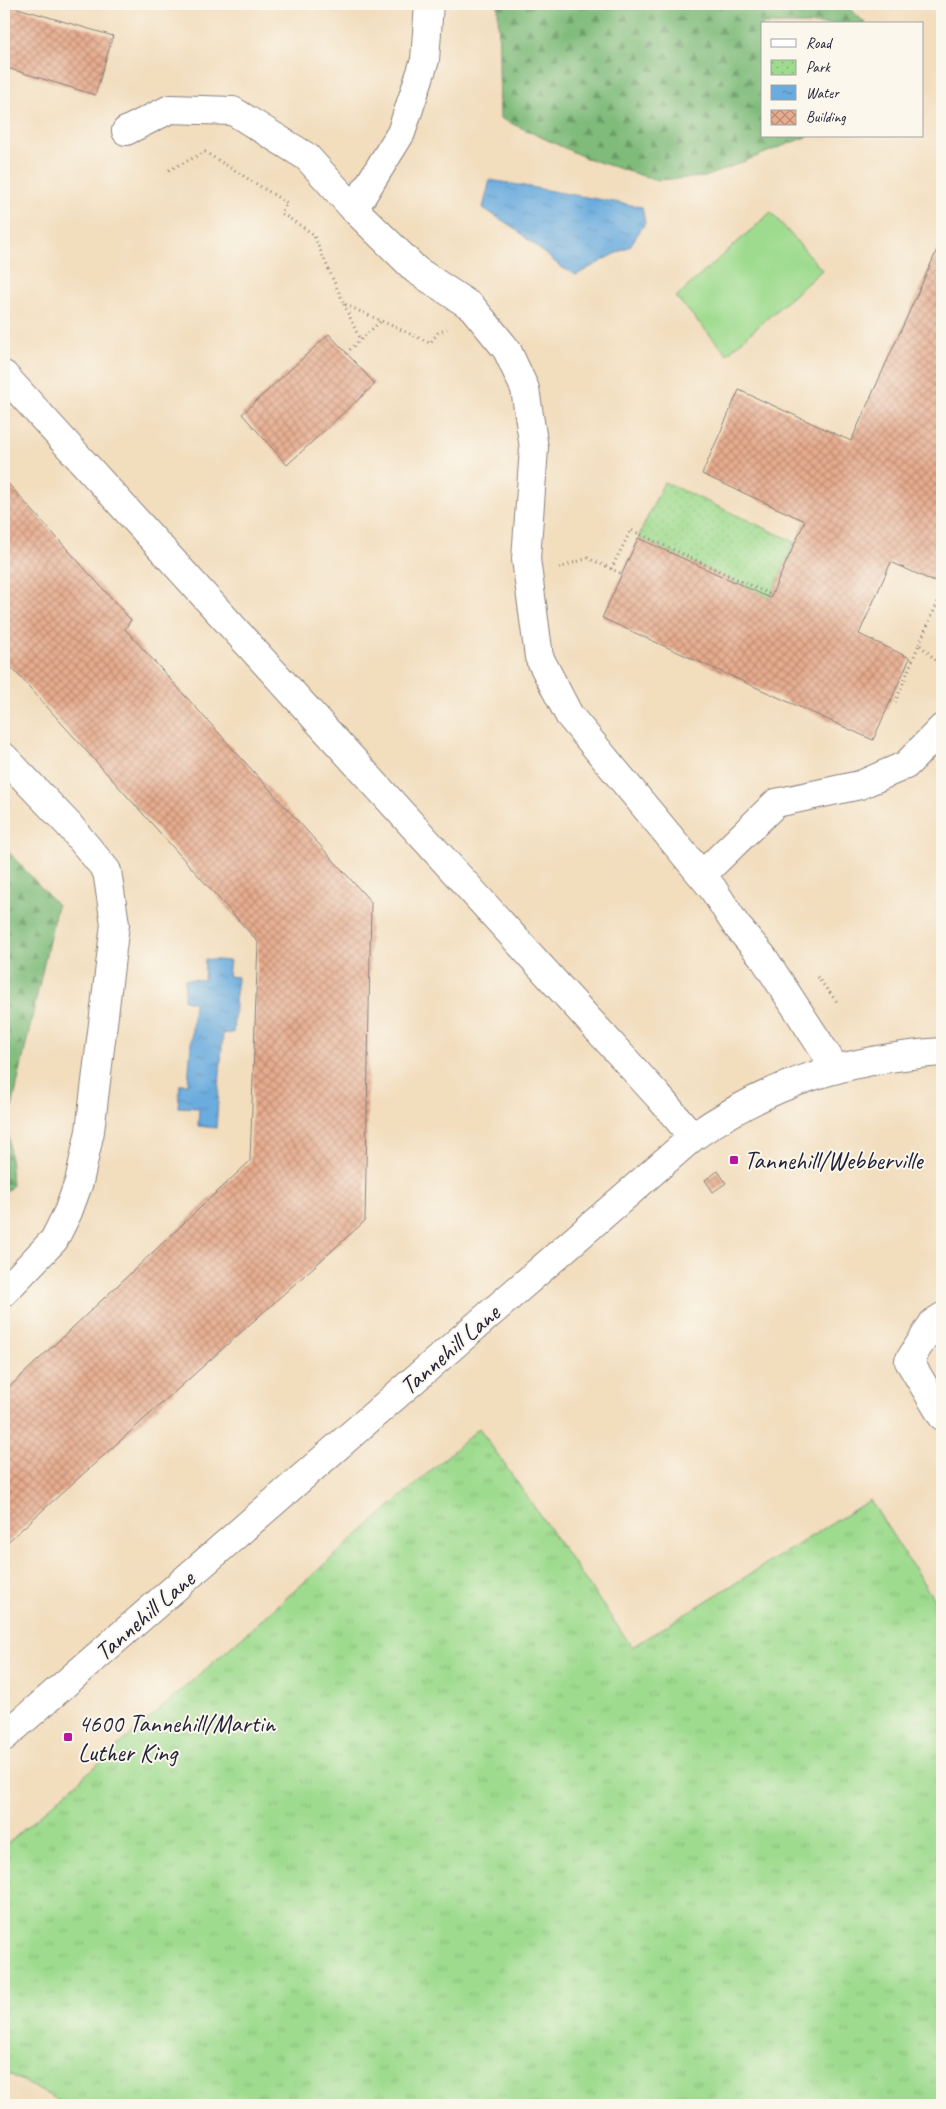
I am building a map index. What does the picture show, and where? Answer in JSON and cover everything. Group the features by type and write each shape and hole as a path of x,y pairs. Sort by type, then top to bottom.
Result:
{"street":[{"path":"354,208 402,133 425,60 429,4"},
{"path":"126,131 170,108 233,111 307,157 354,208 416,270 472,307 508,350 525,389 534,448 526,559 539,657 569,715 713,888 736,925 763,957 836,1069"},
{"path":"4,375 658,1096 693,1137"},
{"path":"702,875 776,804 860,785 906,765 942,728"},
{"path":"4,756 69,825 107,871 115,924 90,1131 79,1182 68,1212 54,1240 4,1292"},
{"name":"Tannehill Lane","path":"4,1737 693,1137 732,1111 797,1080 864,1061 942,1052"},
{"path":"942,1317 933,1323 909,1361 942,1416"}],"path":[{"path":"168,170 204,152 287,202 281,213 313,234 360,340"},
{"path":"344,304 430,343 438,332 445,329 454,330"},
{"path":"346,353 381,321"},
{"path":"611,569 631,530 771,595"},
{"path":"554,569 588,558 622,574"},
{"path":"891,701 895,703 942,593"},
{"path":"919,644 942,666"},
{"path":"937,661 942,656"}],"green space":[{"path":"498,4 845,4 864,22 761,22 761,138 803,138 705,177 656,180 586,158 500,118"},
{"path":"771,212 822,270 727,354 676,297"},
{"path":"664,482 795,542 770,598 638,538"},
{"path":"4,847 57,905 8,1126 12,1186 4,1194"},
{"path":"479,1428 632,1647 870,1500 942,1612 942,2105 67,2105 4,2071 4,1847"}],"water":[{"path":"490,180 642,207 645,223 630,246 576,275 561,267 514,228 483,208"},
{"path":"205,959 230,961 228,976 237,977 233,1033 223,1033 216,1128 198,1126 199,1108 178,1107 180,1084 188,1084 194,1002 184,1000 185,979 204,980"}],"building":[{"path":"4,4 113,36 95,95 4,67"},
{"path":"942,239 942,454 940,460 942,461 942,570 937,583 891,562 859,634 910,658 873,740 602,618 638,538 770,598 805,521 702,474 739,390 851,441"},
{"path":"329,334 375,384 287,465 242,414"},
{"path":"4,479 131,620 125,629 371,902 365,1221 4,1545 4,1392 250,1161 258,942 4,659"},
{"path":"718,1171 726,1183 713,1192 705,1180"}],"place":[{"name":"Tannehill/Webberville","path":"734,1160"},
{"name":"4600 Tannehill/Martin Luther King","path":"68,1737"}]}
